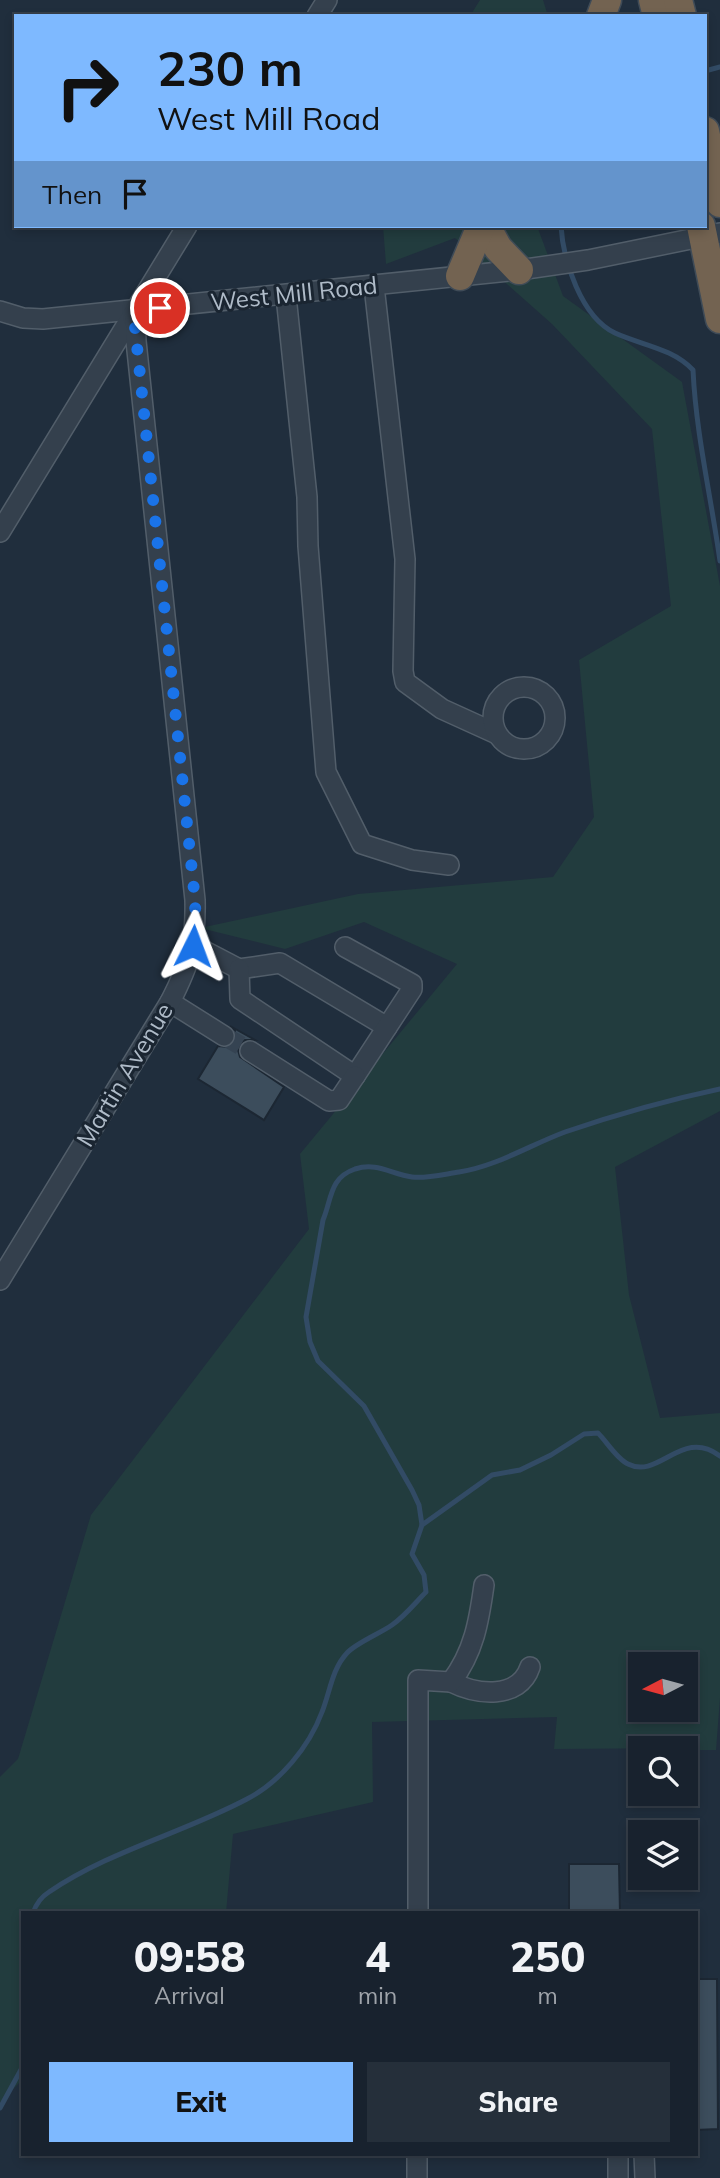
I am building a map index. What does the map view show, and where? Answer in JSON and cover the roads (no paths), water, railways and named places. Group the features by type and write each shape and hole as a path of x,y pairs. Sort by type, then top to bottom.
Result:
{"highway":[{"path":"707,141 720,203"},
{"path":"460,276 482,228"},
{"path":"484,228 498,248 519,270"},
{"path":"708,232 720,319"}],"street":[{"path":"0,532 186,228"},
{"name":"West Mill Road","path":"0,311 33,320 286,296 588,260 708,232"},
{"path":"373,286 405,559 405,682 442,709 497,734"},
{"path":"286,296 307,497 308,546 326,772 362,844 412,860 449,864"},
{"name":"Martin Avenue","path":"0,1280 170,1002 187,968 196,934 195,900 136,341 135,310"},
{"path":"193,946 239,969 280,963 387,1027"},
{"path":"250,1051 329,1101 339,1100 412,989 412,984 345,947"},
{"path":"239,969 240,999 355,1076"},
{"path":"170,1002 224,1037"},
{"path":"451,1682 471,1649 478,1628 484,1585"},
{"path":"418,1911 418,1680 451,1682 475,1691 491,1692 517,1686 525,1681 530,1667"},
{"path":"417,2156 417,2178"},
{"path":"618,2156 618,2178"},
{"path":"644,2156 645,2178"}],"waterway":[{"path":"707,70 720,67"},
{"path":"561,228 570,271 592,314 615,333 666,352 693,370 700,442 720,561"},
{"path":"34,1911 44,1896 96,1865 223,1811 271,1783 292,1762 309,1738 342,1659 356,1646 406,1614 426,1592 424,1575 412,1554 422,1525 419,1505 364,1406 318,1361 310,1342 306,1317 323,1220 340,1178 363,1167 417,1177 473,1169 584,1126 720,1089"},
{"path":"422,1525 492,1475 520,1470 551,1455 584,1434 598,1433 624,1462 639,1467 694,1447 720,1456"},
{"path":"0,2108 21,2070"}],"tunnel":[{"path":"224,1036 250,1051"}]}
